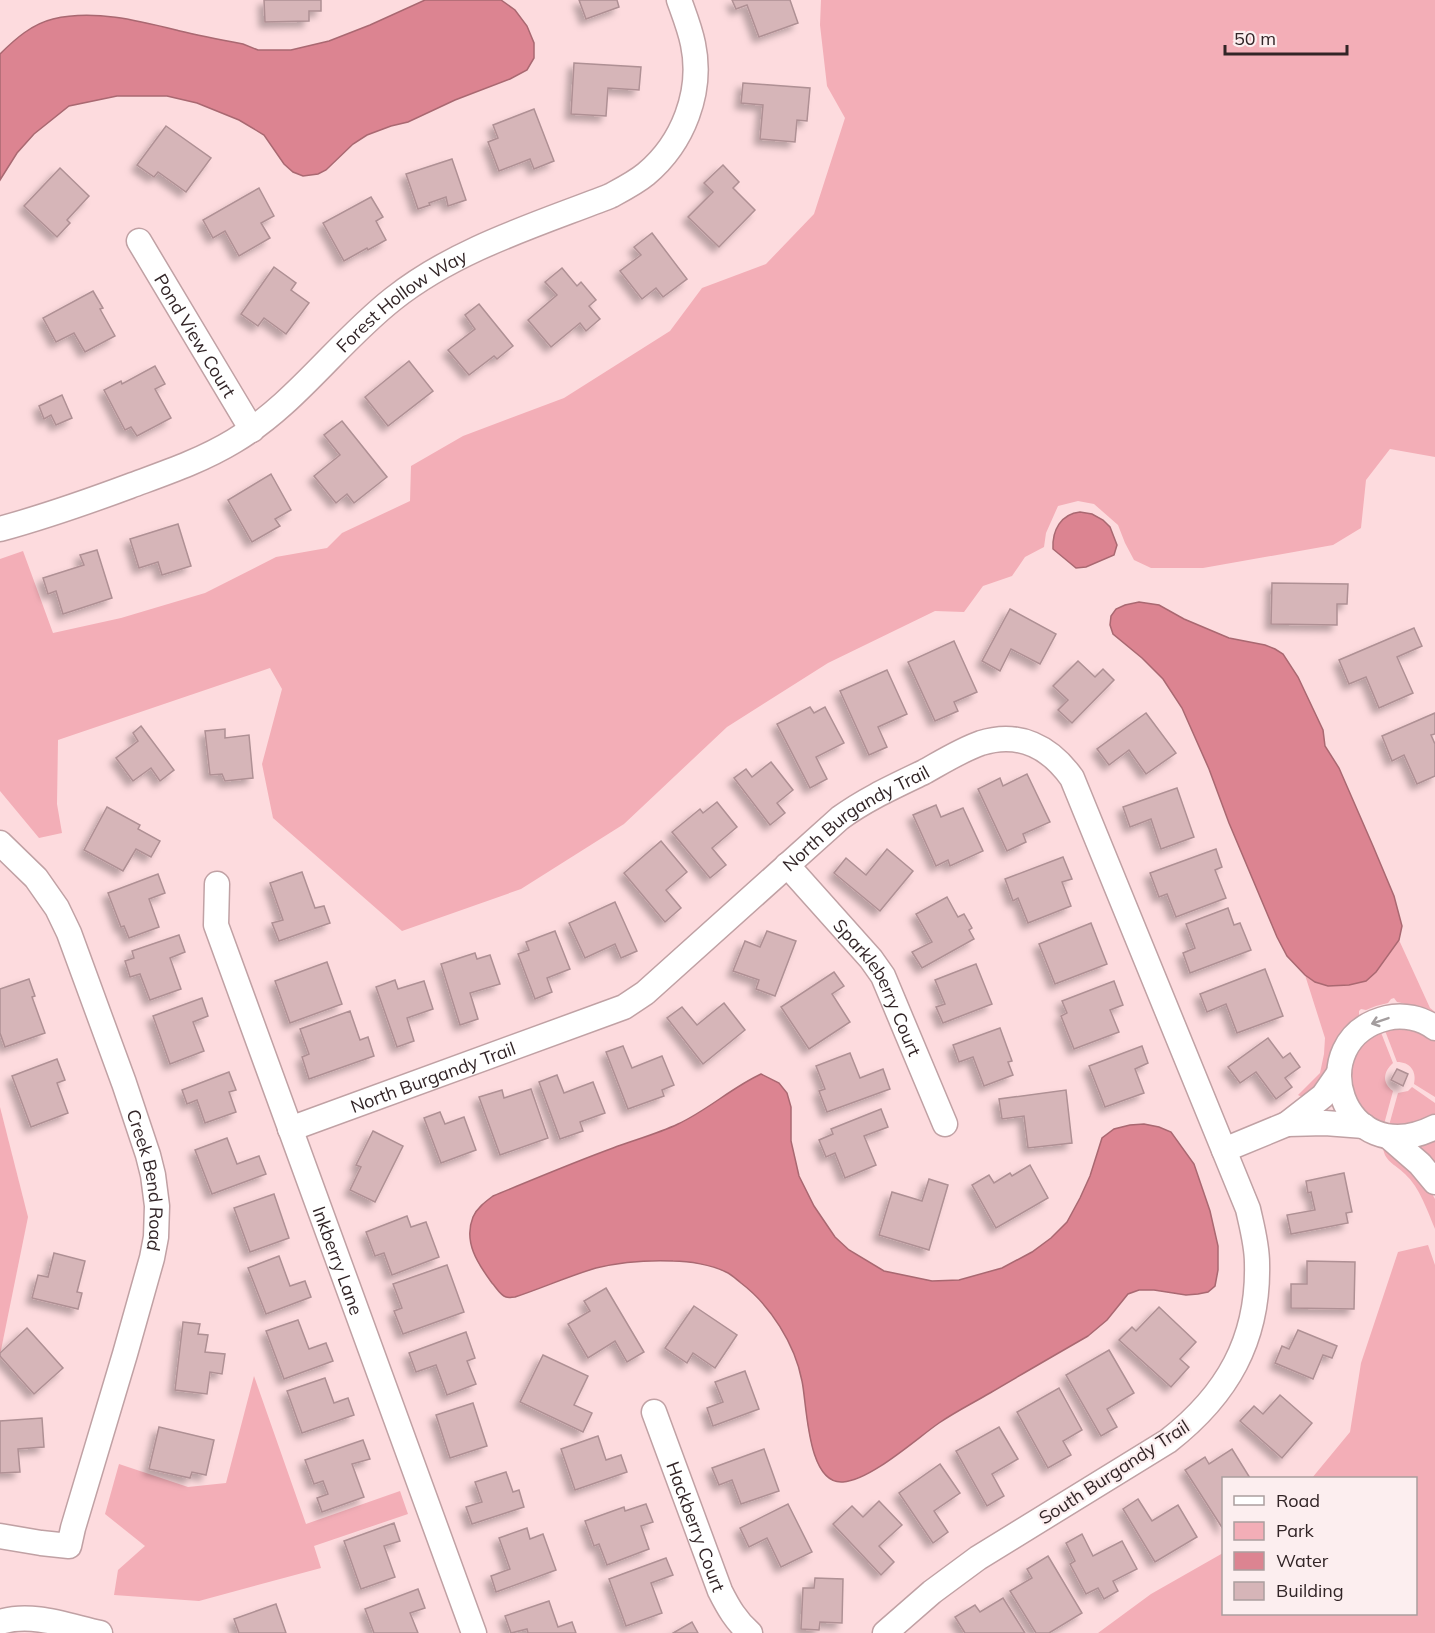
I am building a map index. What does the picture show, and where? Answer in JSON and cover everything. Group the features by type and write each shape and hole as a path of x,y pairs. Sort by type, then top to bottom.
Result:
{"street":[{"name":"Forest Hollow Way","path":"0,529 49,515 207,456 252,430 282,405 362,324 429,273 479,247 610,196 637,180 661,159 674,142 691,105 696,65 693,45 679,0"},
{"name":"Pond View Court","path":"139,241 252,430"},
{"name":"North Burgandy Trail","path":"290,1129 624,1007 645,993 840,818 860,804 974,747 999,739 1019,740 1037,745 1062,764 1072,778 1224,1150"},
{"name":"Creek Bend Road","path":"0,843 36,878 57,908 69,933 148,1155 157,1206 156,1237 152,1258 69,1546 41,1544 0,1536"},
{"name":"Sparkleberry Court","path":"787,865 871,958 883,976 945,1124"},
{"name":"Inkberry Lane","path":"217,884 216,925 474,1633"},
{"path":"1435,1028 1419,1020 1406,1017 1392,1017 1368,1025 1351,1041 1345,1051 1339,1073 1340,1089 1345,1103 1353,1116 1372,1132 1402,1138 1415,1136 1435,1127"},
{"path":"1224,1150 1287,1124 1323,1096 1339,1073"},
{"path":"1287,1124 1325,1123 1364,1126"},
{"path":"1389,1137 1420,1164 1435,1182"},
{"name":"South Burgandy Trail","path":"885,1633 932,1592 978,1558 1168,1441 1190,1424 1229,1376 1242,1350 1251,1322 1257,1292 1257,1262 1248,1209 1224,1150"},
{"name":"Hackberry Court","path":"654,1412 720,1591 729,1610 750,1633"},
{"path":"0,1622 32,1618 100,1633"}],"green space":[{"path":"821,0 1435,0 1435,457 1390,449 1366,480 1361,528 1333,545 1203,568 1151,568 1134,560 1118,525 1094,504 1078,501 1058,506 1046,533 1044,547 1025,557 1012,576 983,586 964,612 935,611 828,663 727,727 624,824 521,889 402,931 273,818 262,764 282,689 270,668 58,740 57,804 62,833 39,838 0,791 0,559 23,551 53,633 121,618 205,593 276,557 327,548 342,533 410,501 411,466 463,436 564,398 670,331 702,288 766,264 814,214 845,118 827,86 820,25"},
{"path":"1399,940 1430,1008 1435,1012 1435,1023 1408,1005 1397,1002 1394,998 1388,1003 1366,1010 1361,1009 1359,1016 1334,1046 1327,1070 1314,1089 1304,1098 1298,1095 1320,1073 1325,1038 1305,975 1315,982 1385,959"},
{"path":"1391,1023 1435,1037 1435,1097 1414,1084 1413,1071 1409,1066 1397,1062 1384,1028"},
{"path":"1380,1030 1393,1063 1385,1077 1387,1085 1393,1091 1383,1128 1353,1106 1350,1055"},
{"path":"1412,1087 1435,1103 1435,1118 1388,1129 1398,1093 1408,1091"},
{"path":"0,1107 28,1217 0,1355"},
{"path":"1435,1136 1435,1171 1412,1146"},
{"path":"1383,1145 1423,1178 1435,1199 1435,1229 1415,1186 1387,1159"},
{"path":"1428,1245 1435,1265 1435,1633 1098,1633 1151,1594 1222,1554 1222,1615 1417,1615 1417,1477 1313,1477 1350,1432 1361,1363 1398,1252"},
{"path":"254,1376 306,1524 400,1491 408,1514 314,1546 321,1568 199,1601 114,1595 118,1570 145,1546 105,1514 119,1464 188,1487 226,1483"}],"water":[{"path":"425,0 501,0 515,10 527,26 534,43 534,58 527,70 408,122 367,135 353,144 326,170 318,174 303,176 293,172 284,164 264,135 239,120 197,103 167,96 117,96 69,106 34,134 17,153 0,180 0,54 24,33 45,21 69,16 101,16 243,44 258,50 291,50 329,41"},
{"path":"1073,513 1092,514 1103,520 1110,527 1117,545 1114,555 1086,567 1076,568 1053,549 1053,542 1059,524"},
{"path":"1139,602 1159,605 1184,619 1229,638 1275,649 1283,654 1298,677 1323,730 1325,746 1339,768 1394,896 1402,926 1399,940 1376,972 1366,981 1328,986 1315,982 1287,956 1277,937 1182,708 1163,679 1113,634 1110,625 1111,616 1116,609"},
{"path":"761,1074 779,1083 787,1093 791,1107 791,1141 799,1176 814,1206 835,1237 849,1250 884,1271 932,1281 959,1280 1002,1268 1032,1252 1067,1222 1090,1176 1102,1138 1114,1129 1144,1124 1171,1132 1194,1164 1210,1211 1218,1246 1215,1286 1208,1292 1198,1294 1186,1295 1139,1290 1128,1294 1107,1320 1088,1336 945,1419 880,1467 854,1480 843,1482 831,1479 822,1471 816,1457 811,1441 799,1367 780,1326 762,1302 728,1273 714,1267 679,1261 644,1261 596,1268 515,1297 504,1296 500,1293 477,1260 471,1244 470,1226 481,1205 493,1196 678,1124"}],"building":[{"path":"264,0 321,0 321,11 309,11 309,21 265,22"},
{"path":"579,0 617,0 619,7 586,19"},
{"path":"732,0 790,0 798,23 759,37 747,5 736,9"},
{"path":"574,63 641,67 639,90 608,88 606,116 571,114"},
{"path":"743,83 810,88 807,121 797,120 795,142 760,139 763,105 741,103"},
{"path":"534,109 554,161 534,169 530,159 499,171 488,142 498,138 493,125"},
{"path":"166,126 211,158 186,192 158,172 154,177 137,165"},
{"path":"452,159 466,200 448,206 446,197 418,209 406,174"},
{"path":"723,165 739,182 733,188 755,210 719,247 688,217 713,192 704,183"},
{"path":"60,168 89,196 67,220 70,223 57,237 24,206"},
{"path":"259,188 274,216 261,223 270,238 239,256 225,231 213,238 203,220"},
{"path":"371,197 383,217 376,221 386,240 344,261 323,223"},
{"path":"652,233 687,279 663,297 656,288 642,299 620,271 641,255 634,247"},
{"path":"274,267 296,283 291,290 309,303 286,334 264,318 258,326 241,314"},
{"path":"562,268 577,286 581,282 596,300 589,306 600,319 586,331 580,323 551,347 528,320 557,295 545,282"},
{"path":"93,291 115,336 85,352 74,333 56,342 43,318"},
{"path":"479,304 513,346 497,359 494,356 469,375 448,350 475,329 465,315"},
{"path":"409,361 433,391 388,426 365,397"},
{"path":"155,366 165,384 155,389 171,418 137,436 131,427 125,430 104,390 121,381 122,384"},
{"path":"62,395 72,418 56,425 51,415 44,419 39,406"},
{"path":"342,421 387,477 354,503 347,494 336,503 314,476 340,455 324,435"},
{"path":"271,474 291,510 275,519 280,526 252,542 228,500"},
{"path":"178,524 191,566 162,575 158,562 139,568 130,539"},
{"path":"97,550 112,598 63,614 56,591 48,594 43,578 84,565 80,555"},
{"path":"1272,583 1348,584 1347,604 1337,604 1337,625 1271,624"},
{"path":"1010,609 1056,634 1040,664 1011,649 1000,671 982,661"},
{"path":"1414,628 1422,646 1397,657 1413,693 1379,708 1366,677 1349,684 1339,660"},
{"path":"954,641 977,692 954,702 958,711 935,721 908,662"},
{"path":"1078,661 1095,677 1103,669 1114,680 1072,723 1058,710 1068,700 1053,686"},
{"path":"887,670 907,714 878,727 887,747 869,755 840,691"},
{"path":"810,707 814,713 825,707 844,743 816,757 827,779 810,788 777,724"},
{"path":"1146,713 1176,753 1146,774 1129,750 1109,765 1097,749"},
{"path":"1435,713 1435,734 1431,735 1435,744 1435,776 1417,784 1404,755 1392,761 1382,736"},
{"path":"141,726 174,770 160,781 151,768 133,781 116,758 138,741 133,733"},
{"path":"225,729 225,738 249,735 253,778 225,781 222,774 210,775 205,731"},
{"path":"771,762 793,790 777,803 785,813 770,825 734,778 746,769 752,777"},
{"path":"1027,774 1050,822 1023,834 1026,842 1007,851 978,789 1000,778 1003,786"},
{"path":"1177,788 1194,837 1161,849 1151,819 1130,827 1123,807"},
{"path":"717,802 737,827 712,848 726,865 710,878 672,832 700,809 703,813"},
{"path":"936,805 941,817 963,808 983,851 950,866 948,860 936,866 913,815"},
{"path":"107,807 140,825 138,829 160,841 151,857 136,849 123,871 84,850"},
{"path":"661,841 687,872 666,890 681,908 665,922 624,873"},
{"path":"887,849 913,871 880,911 834,873 846,858 866,875"},
{"path":"1216,849 1222,867 1215,870 1226,898 1176,917 1167,894 1159,897 1150,873"},
{"path":"1063,857 1072,879 1062,882 1071,906 1028,923 1018,898 1013,901 1005,879"},
{"path":"302,872 315,908 324,906 330,923 279,941 272,923 283,920 270,883"},
{"path":"158,874 165,893 149,899 159,927 129,938 124,926 121,927 108,893"},
{"path":"947,897 958,917 964,914 972,928 969,930 974,939 922,968 912,952 932,942 916,914"},
{"path":"615,902 637,951 621,958 615,944 585,958 569,923"},
{"path":"1228,908 1234,925 1240,923 1251,950 1190,973 1183,953 1195,948 1186,924"},
{"path":"1091,923 1107,964 1055,984 1039,944"},
{"path":"555,931 570,969 547,978 552,992 535,999 518,954 529,950 526,942"},
{"path":"767,931 796,941 775,996 756,989 759,980 733,971 745,941 760,947"},
{"path":"179,935 185,952 170,958 181,989 150,1000 140,974 130,977 125,961 134,958 132,951"},
{"path":"475,953 477,959 490,955 500,984 470,993 478,1019 460,1025 441,964"},
{"path":"327,962 342,1004 290,1023 275,981"},
{"path":"976,964 992,1004 943,1023 936,1007 945,1004 935,980"},
{"path":"1265,969 1283,1016 1237,1033 1226,1004 1207,1012 1200,994"},
{"path":"834,972 844,986 832,994 850,1022 809,1049 781,1007"},
{"path":"29,979 35,996 32,997 45,1033 5,1047 0,1033 0,989"},
{"path":"395,980 398,989 424,981 433,1009 407,1018 414,1041 397,1047 376,987"},
{"path":"1114,981 1123,1005 1110,1010 1119,1032 1074,1049 1061,1016 1067,1013 1062,1001"},
{"path":"202,998 208,1016 193,1022 204,1051 170,1064 153,1016"},
{"path":"724,1003 745,1030 703,1064 667,1018 682,1007 697,1025"},
{"path":"350,1011 360,1040 368,1037 374,1056 309,1079 302,1057 309,1054 300,1029"},
{"path":"1000,1028 1012,1061 1008,1062 1013,1075 984,1086 973,1057 959,1062 953,1045"},
{"path":"1268,1038 1283,1058 1290,1053 1300,1067 1285,1078 1292,1087 1276,1099 1256,1072 1240,1083 1228,1067"},
{"path":"623,1046 632,1068 662,1056 674,1085 662,1090 664,1096 628,1109 606,1052"},
{"path":"1142,1046 1148,1063 1135,1069 1144,1093 1105,1107 1089,1066"},
{"path":"850,1053 860,1078 883,1069 890,1089 827,1112 819,1091 825,1089 816,1066"},
{"path":"57,1059 65,1080 57,1083 68,1113 31,1127 12,1076"},
{"path":"1397,1069 1408,1074 1403,1086 1391,1080"},
{"path":"229,1072 236,1090 229,1092 236,1112 205,1123 197,1100 187,1104 182,1090"},
{"path":"557,1075 564,1093 593,1082 605,1113 580,1122 583,1131 560,1139 539,1082"},
{"path":"531,1089 548,1138 500,1155 479,1097 502,1090 504,1098"},
{"path":"1066,1090 1072,1143 1028,1148 1024,1116 1002,1119 999,1099"},
{"path":"881,1109 888,1127 864,1136 876,1165 845,1178 835,1153 826,1157 819,1140 833,1134 831,1129"},
{"path":"440,1112 445,1124 464,1117 476,1150 441,1163 424,1118"},
{"path":"373,1131 403,1146 375,1202 350,1190 361,1167 356,1165"},
{"path":"227,1138 237,1164 259,1156 266,1174 212,1194 195,1150"},
{"path":"1030,1165 1048,1198 996,1228 972,1185 989,1175 994,1183"},
{"path":"1344,1173 1352,1212 1346,1213 1348,1223 1291,1234 1287,1215 1315,1210 1306,1181"},
{"path":"929,1179 948,1185 929,1250 879,1235 892,1192 922,1201"},
{"path":"274,1194 289,1238 250,1252 234,1208"},
{"path":"407,1216 411,1227 426,1222 439,1257 392,1275 384,1253 375,1256 366,1232"},
{"path":"54,1253 85,1261 77,1292 82,1293 78,1309 32,1298 38,1275 48,1277"},
{"path":"279,1256 290,1286 305,1281 311,1297 266,1314 248,1268"},
{"path":"1307,1261 1355,1262 1354,1309 1291,1308 1291,1284 1307,1284"},
{"path":"447,1265 464,1312 403,1334 394,1311 402,1308 393,1284"},
{"path":"606,1288 644,1352 627,1362 615,1341 588,1358 568,1324 590,1311 584,1301"},
{"path":"694,1306 737,1335 715,1368 693,1353 687,1363 665,1348"},
{"path":"1159,1307 1196,1342 1180,1359 1189,1367 1171,1387 1119,1340 1132,1327 1136,1331"},
{"path":"298,1320 309,1349 326,1343 333,1361 284,1379 266,1331"},
{"path":"183,1322 200,1324 198,1334 208,1335 205,1352 225,1354 222,1374 210,1372 207,1394 175,1390"},
{"path":"27,1328 63,1368 34,1394 0,1356 0,1353"},
{"path":"1298,1330 1337,1346 1332,1358 1323,1355 1313,1379 1275,1363 1282,1346 1289,1349"},
{"path":"466,1332 475,1358 467,1361 476,1384 447,1395 436,1365 416,1372 409,1353"},
{"path":"1109,1350 1134,1393 1107,1409 1117,1427 1101,1436 1066,1375"},
{"path":"543,1355 588,1376 574,1405 592,1413 583,1432 520,1402"},
{"path":"745,1371 759,1409 713,1426 707,1408 723,1402 715,1382"},
{"path":"325,1378 334,1403 348,1398 354,1415 302,1433 287,1391"},
{"path":"1059,1388 1082,1430 1063,1441 1071,1455 1048,1468 1017,1412"},
{"path":"1280,1395 1312,1423 1282,1458 1240,1421 1254,1406 1263,1414"},
{"path":"473,1403 487,1446 450,1458 436,1415"},
{"path":"42,1418 44,1447 18,1449 20,1472 0,1473 0,1421"},
{"path":"159,1427 214,1440 206,1475 192,1472 190,1478 149,1469"},
{"path":"999,1427 1018,1459 992,1474 1004,1496 987,1506 956,1451"},
{"path":"598,1436 606,1460 621,1455 627,1472 575,1490 561,1449"},
{"path":"363,1440 370,1459 352,1464 364,1497 322,1512 317,1498 328,1494 323,1481 314,1484 305,1460"},
{"path":"764,1449 779,1491 741,1504 732,1480 719,1485 712,1468"},
{"path":"1232,1449 1249,1477 1222,1477 1222,1527 1185,1470 1205,1457 1209,1464"},
{"path":"940,1464 960,1493 934,1511 948,1532 933,1543 899,1493"},
{"path":"506,1472 513,1492 519,1490 524,1507 472,1524 466,1507 482,1502 475,1482"},
{"path":"1138,1499 1152,1521 1178,1505 1197,1537 1155,1562 1123,1509"},
{"path":"879,1501 902,1525 879,1546 894,1562 881,1575 833,1524 852,1506 863,1517"},
{"path":"646,1504 653,1522 641,1526 649,1549 607,1565 599,1544 594,1546 585,1521 624,1507 625,1511"},
{"path":"788,1504 812,1552 781,1567 767,1538 749,1547 740,1528"},
{"path":"394,1523 400,1541 384,1546 395,1577 361,1589 344,1541"},
{"path":"527,1528 530,1539 543,1534 556,1570 496,1592 491,1576 510,1569 499,1538"},
{"path":"1082,1534 1093,1556 1122,1541 1137,1569 1113,1581 1118,1591 1104,1599 1098,1588 1086,1594 1070,1564 1075,1561 1066,1543"},
{"path":"1048,1556 1082,1613 1049,1633 1036,1633 1010,1591 1032,1578 1027,1569"},
{"path":"666,1558 673,1575 651,1583 662,1613 626,1626 609,1579"},
{"path":"815,1578 843,1579 842,1623 820,1622 819,1630 801,1629 803,1588 814,1588"},
{"path":"418,1589 425,1608 410,1613 418,1633 374,1633 365,1609"},
{"path":"1003,1598 1025,1633 965,1633 955,1617 975,1605 980,1612"},
{"path":"549,1601 558,1627 572,1622 576,1633 528,1633 527,1629 511,1633 505,1616"},
{"path":"276,1604 286,1633 239,1633 234,1619"},
{"path":"692,1622 698,1633 673,1633"}]}
